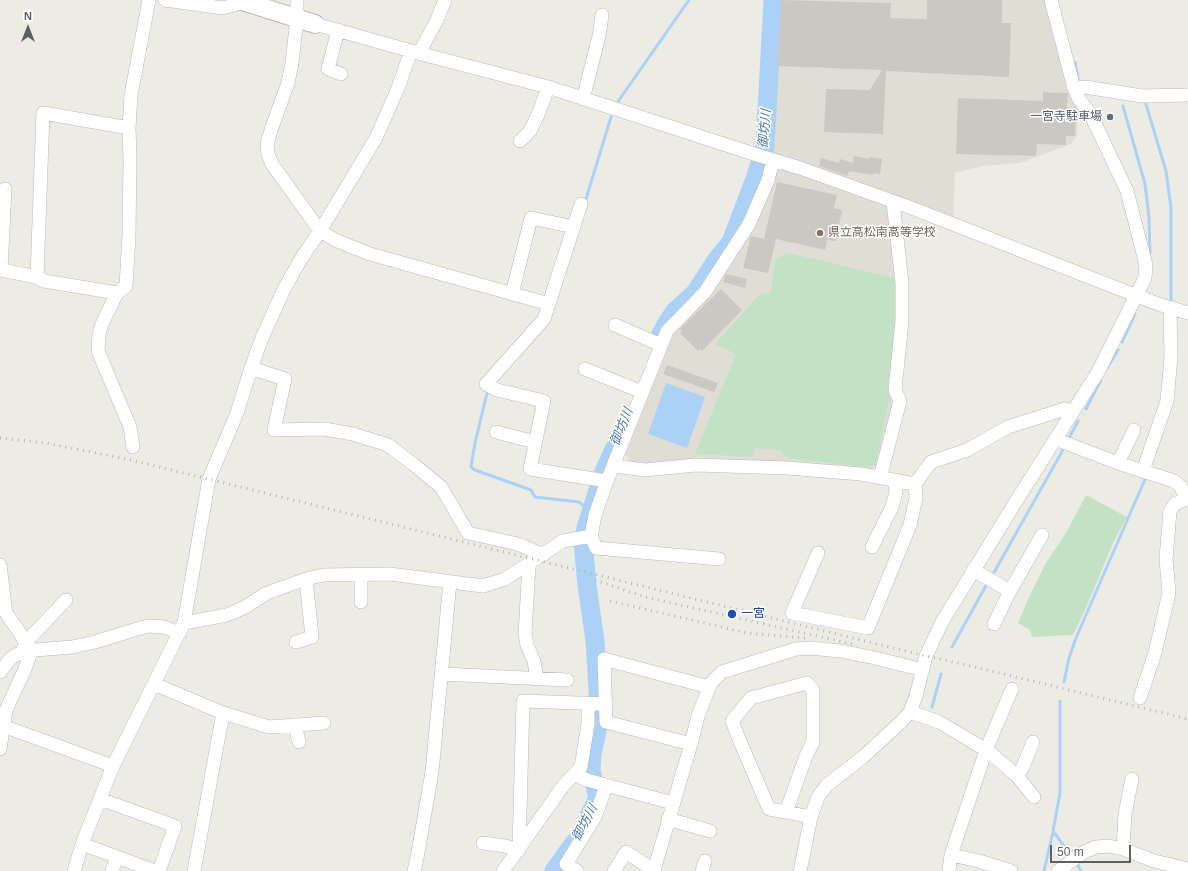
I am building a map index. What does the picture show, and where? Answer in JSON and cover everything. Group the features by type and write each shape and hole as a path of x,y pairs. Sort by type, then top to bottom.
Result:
{"street":[{"path":"133,447 130,427 98,351 99,334 102,324 117,293 126,286 130,160 128,128 131,95 149,0"},
{"path":"165,0 223,8 242,1 315,24 548,87 800,168 1170,308 1188,313"},
{"path":"297,0 297,18 292,63 288,83 267,144 268,154 272,164 320,231 335,240 370,254 549,304"},
{"path":"74,871 82,844 113,766 182,628 209,479 237,413 262,338 284,289 301,259 320,231 376,138 415,52 437,20 445,0"},
{"path":"800,871 811,817 818,797 827,785 863,757 910,712 932,640 973,570 1098,372 1145,278 1146,265 1127,191 1090,113 1079,99 1074,88 1051,0"},
{"path":"584,99 599,36 602,15"},
{"path":"338,30 328,69 341,74"},
{"path":"520,141 530,131 538,115 548,87"},
{"path":"1074,88 1084,87 1142,96 1188,95"},
{"path":"37,277 43,113 128,128"},
{"path":"588,537 595,515 602,480 614,466 638,391 657,343 705,292 749,224 768,180 772,160"},
{"path":"5,189 1,270 37,277 44,280 117,293"},
{"path":"880,478 900,401 894,390 902,321 902,282 893,202"},
{"path":"581,204 544,319 486,384 497,390 544,401 530,469 602,480"},
{"path":"512,294 531,218 574,227"},
{"path":"1143,471 1168,401 1171,357 1170,308"},
{"path":"615,325 657,343"},
{"path":"251,368 285,379 274,430 324,429 353,434 388,445 441,488 468,533 518,544 543,555"},
{"path":"585,369 638,391"},
{"path":"818,553 792,613 868,628 910,525 916,498 915,484 931,462 967,450 1008,427 1065,409 1072,413"},
{"path":"1118,463 1134,430"},
{"path":"496,432 535,442"},
{"path":"1055,439 1118,463 1174,480 1181,487 1187,499 1175,504 1170,511 1166,560 1169,593 1155,653 1140,698"},
{"path":"614,466 646,470 696,465 786,468 861,474 915,484"},
{"path":"872,547 892,507 896,492 895,481"},
{"path":"994,624 1010,591 1042,535"},
{"path":"27,648 72,647 90,644 148,626 182,628 227,615 245,607 267,593 306,579 323,575 390,574 483,586 505,579 563,541 588,537"},
{"path":"588,537 596,548 719,559"},
{"path":"529,564 525,634 527,646 534,661 534,679 531,701"},
{"path":"0,565 6,614 20,633 27,648 25,669 6,710 0,749"},
{"path":"973,570 1010,591"},
{"path":"361,575 361,602"},
{"path":"296,642 312,636 306,579"},
{"path":"414,871 432,772 450,582"},
{"path":"0,672 11,658 27,648 66,600"},
{"path":"614,871 626,852 654,870 698,716 711,683 722,672 802,648 840,651 923,670"},
{"path":"691,744 606,722 604,659 709,687"},
{"path":"442,674 568,680"},
{"path":"786,812 806,756 813,742 813,690 807,683 751,698 732,721 770,809 811,817"},
{"path":"154,684 223,713 269,727 324,723"},
{"path":"949,871 951,855 986,750 1012,689"},
{"path":"518,850 523,701 606,704"},
{"path":"503,871 563,786 580,767 590,704"},
{"path":"910,712 939,722 986,750 1018,776 1034,797"},
{"path":"194,871 223,713"},
{"path":"295,725 298,742"},
{"path":"3,726 113,766"},
{"path":"1018,776 1033,742"},
{"path":"574,774 604,785 673,803"},
{"path":"1123,849 1125,814 1132,779"},
{"path":"577,871 566,864 595,817 604,785"},
{"path":"100,800 175,826 159,871"},
{"path":"668,819 710,831"},
{"path":"483,843 505,846 518,850"},
{"path":"82,844 156,871"},
{"path":"1058,871 1084,852 1096,847 1109,846 1123,849 1153,865 1188,869"},
{"path":"951,855 979,861 1011,871"},
{"path":"112,871 117,857"}],"shaded area":[{"name":"県立高松南高等学校","path":"775,0 1047,0 1079,107 1077,135 1071,144 1020,163 983,166 955,173 953,219 888,196 899,291 893,411 879,465 869,470 705,458 662,463 633,464 625,455 669,333 752,227 772,155"}],"green space":[{"path":"788,253 895,278 895,324 887,394 890,396 876,463 866,467 787,458 780,450 755,448 753,457 695,454 736,354 715,344 761,293 770,294 776,259"},
{"path":"1086,495 1127,517 1114,541 1073,635 1032,637 1030,630 1018,623 1046,563 1066,533"}],"water":[{"path":"666,383 705,397 687,448 648,434"}],"building":[{"path":"781,0 891,3 890,18 927,19 927,0 1002,0 1002,23 1011,23 1009,77 886,71 883,134 824,132 826,89 870,90 882,70 777,66"},
{"path":"1043,92 1068,93 1067,108 1076,109 1075,136 1066,136 1066,145 1037,144 1036,156 956,154 958,98 1043,101"},
{"path":"854,156 869,159 869,157 882,159 880,174 874,173 873,175 849,171 847,176 819,166 821,158 839,163 840,159 853,163"},
{"path":"777,182 837,195 834,208 842,210 836,241 827,240 825,250 776,239 768,273 743,268 751,236 764,239"},
{"path":"726,274 747,279 745,288 723,282"},
{"path":"721,289 742,310 702,351 700,349 698,351 680,333 682,331 680,329"},
{"path":"667,365 718,383 714,392 663,374"}],"waterway":[{"path":"617,103 689,0"},
{"name":"御坊川","path":"658,340 675,311 695,293 718,258 731,242 756,176 765,147 773,0"},
{"path":"1075,62 1078,79"},
{"path":"1143,101 1145,101 1166,171 1171,208 1171,302"},
{"path":"1123,106 1145,184 1149,217 1150,253"},
{"path":"586,199 611,117"},
{"path":"1122,342 1135,314"},
{"path":"1107,368 1118,350"},
{"path":"1086,409 1101,380"},
{"path":"488,389 475,443 471,467 475,470 531,490 535,497 579,502 591,512"},
{"path":"1068,440 1078,421"},
{"path":"992,576 1064,448"},
{"name":"御坊川","path":"589,816 598,798 591,770 592,754 598,727 598,690 595,641 583,543 586,528 603,474 614,449"},
{"path":"1064,682 1069,658 1076,638 1146,477"},
{"path":"952,647 988,582"},
{"path":"932,707 941,674"},
{"path":"1060,701 1060,793 1053,831 1072,857"},
{"path":"1044,871 1053,832"},
{"name":"御坊川","path":"554,871 574,843"},
{"path":"1076,862 1081,871"}],"railway":[{"path":"0,438 46,443 131,460 1188,719"},
{"path":"595,580 645,597 857,645"},
{"path":"610,601 747,633 805,638"}],"place":[{"name":"一宮寺駐車場","path":"1110,117"},
{"name":"県立高松南高等学校","path":"820,233"},
{"name":"一宮","path":"732,614"}]}
